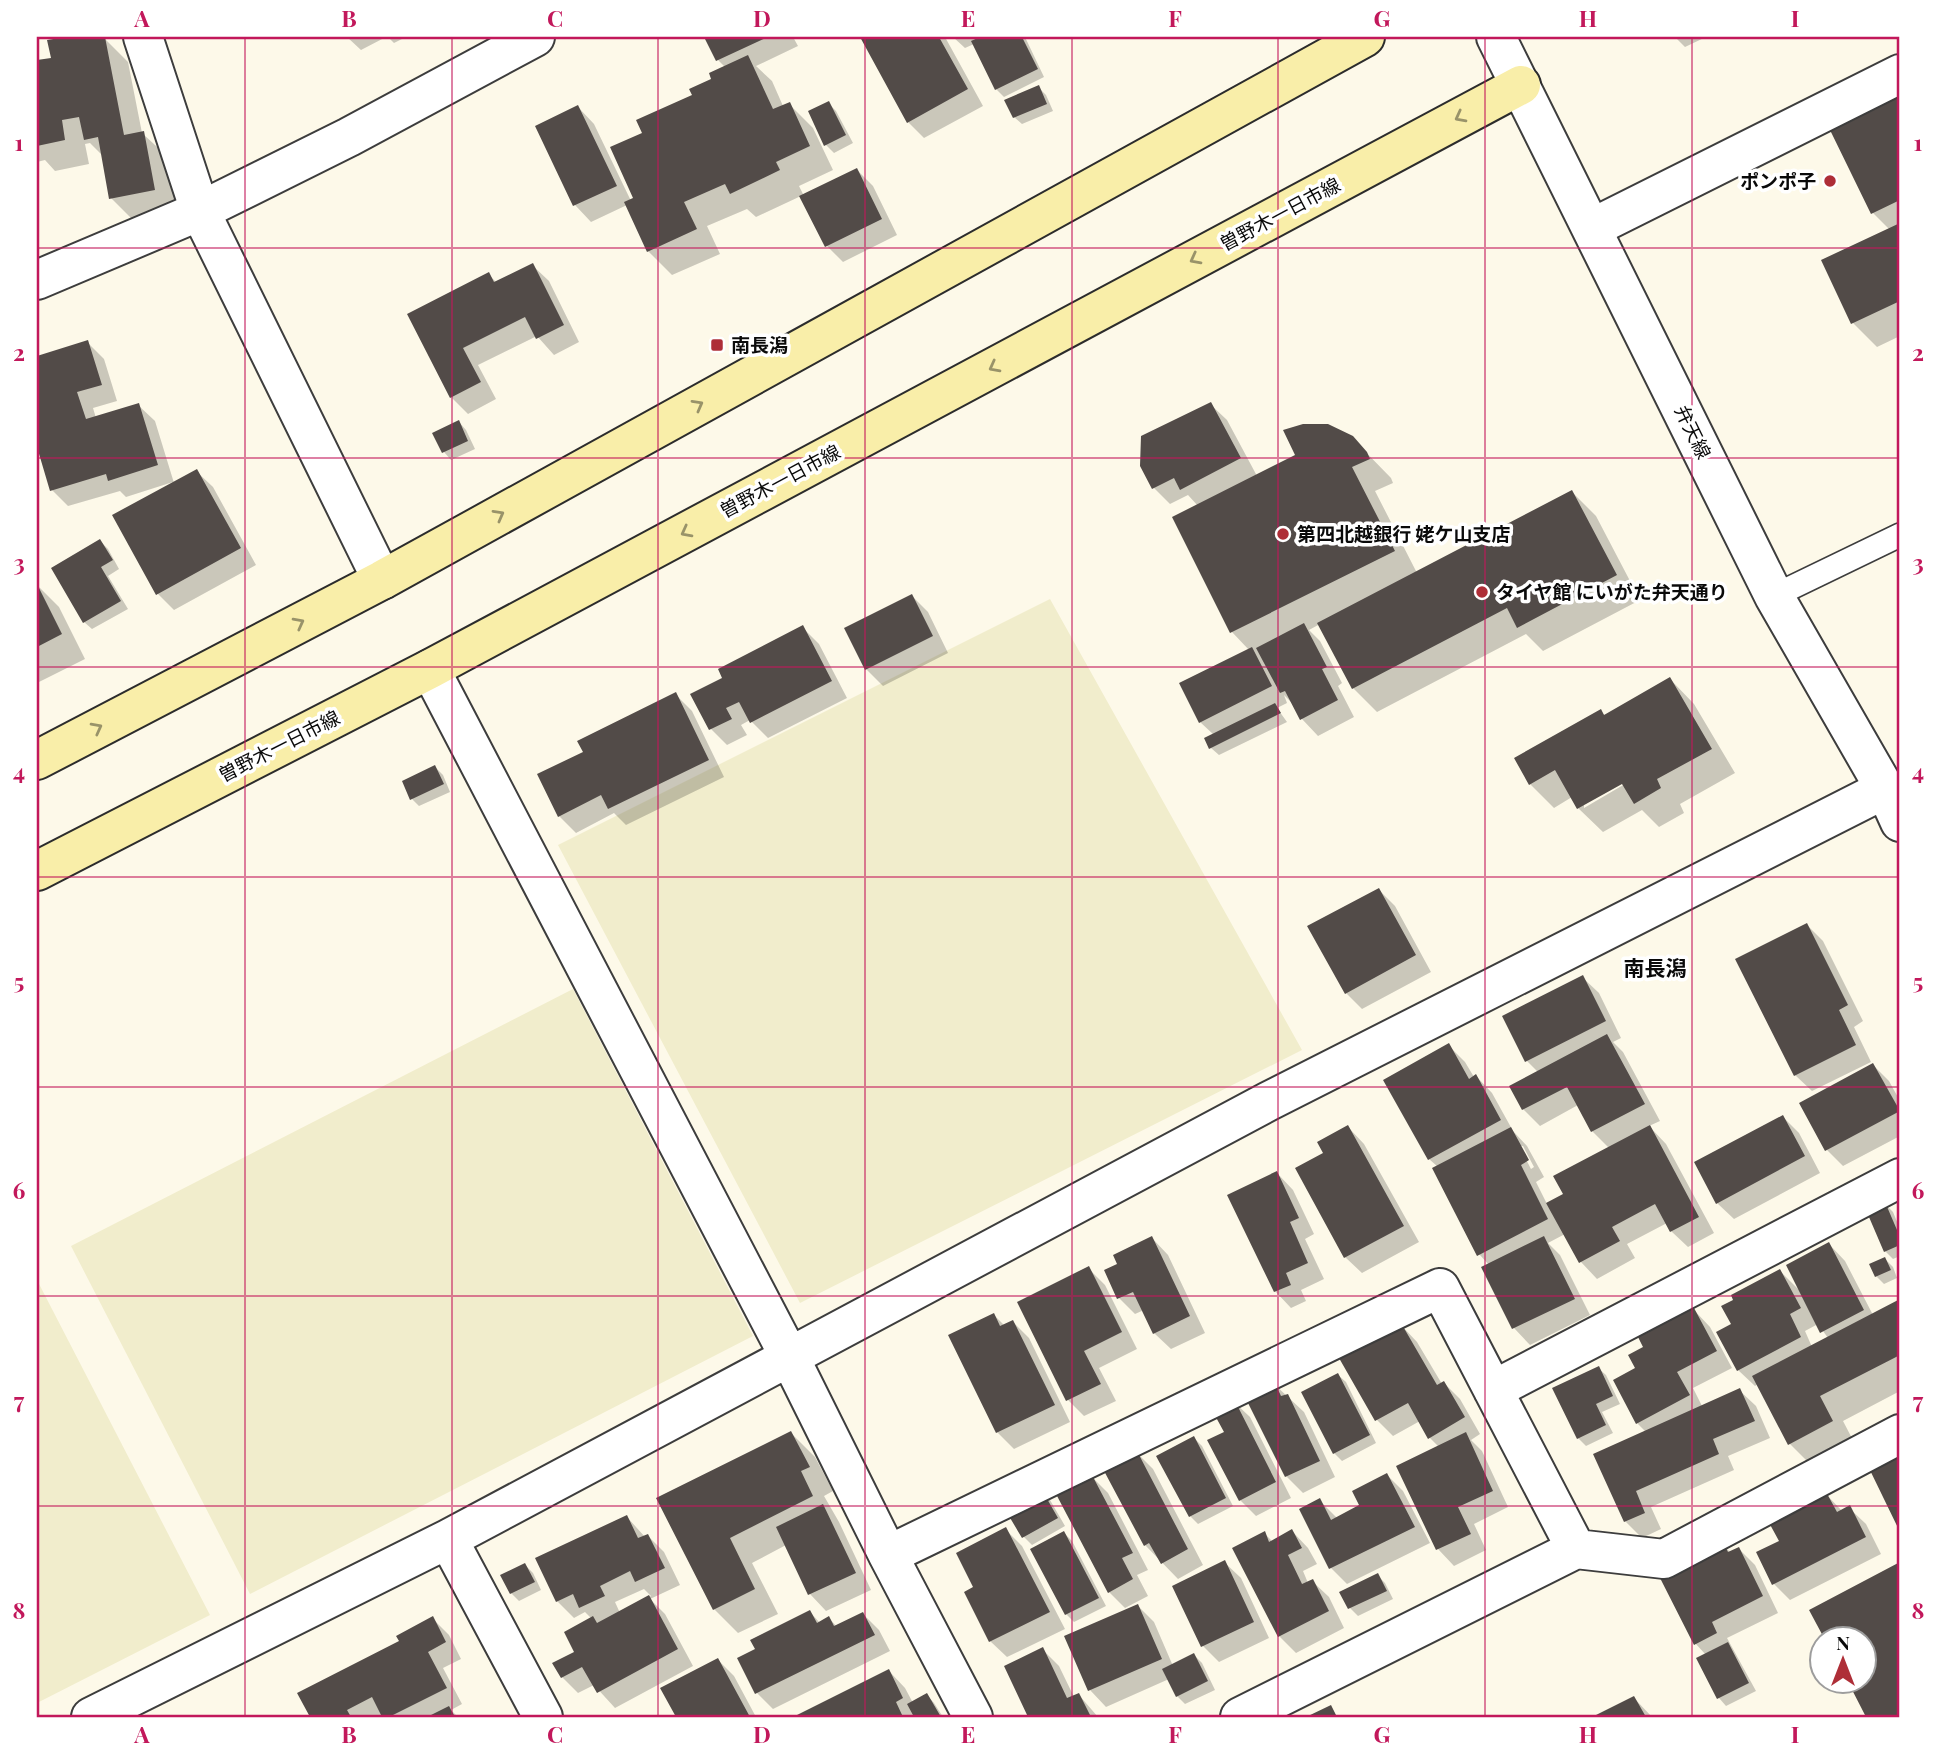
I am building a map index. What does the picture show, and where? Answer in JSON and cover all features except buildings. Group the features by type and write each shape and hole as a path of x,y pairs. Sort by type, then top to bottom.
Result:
{"main road":[{"path":"37,760 382,580 1365,37"},
{"name":"曽野木一日市線","path":"37,871 430,668 1521,85"}],"street":[{"path":"143,37 200,211 382,580"},
{"path":"37,280 200,211 349,137 535,37"},
{"name":"弁天線","path":"1496,37 1774,596 1892,806"},
{"path":"1592,229 1900,74"},
{"path":"430,668 790,1358 888,1555 973,1717"},
{"path":"91,1717 448,1539 1269,1101 1892,806"},
{"path":"1493,1390 1900,1178"},
{"path":"888,1555 1440,1288 1576,1549"},
{"path":"1240,1717 1576,1549 1664,1559 1900,1434"},
{"path":"448,1539 543,1717"}],"lane":[{"path":"1774,596 1900,535"}],"shaded area":[{"path":"1050,599 1302,1050 800,1303 558,845"},
{"path":"573,989 753,1336 250,1594 71,1246"},
{"path":"37,1280 210,1615 37,1703"}],"place":[{"name":"ポンポ子","path":"1830,181"},
{"name":"南長潟","path":"717,345"},
{"name":"第四北越銀行 姥ケ山支店","path":"1283,534"},
{"name":"タイヤ館 にいがた弁天通り","path":"1482,592"}],"district":[{"name":"南長潟","path":"1655,969"}]}
